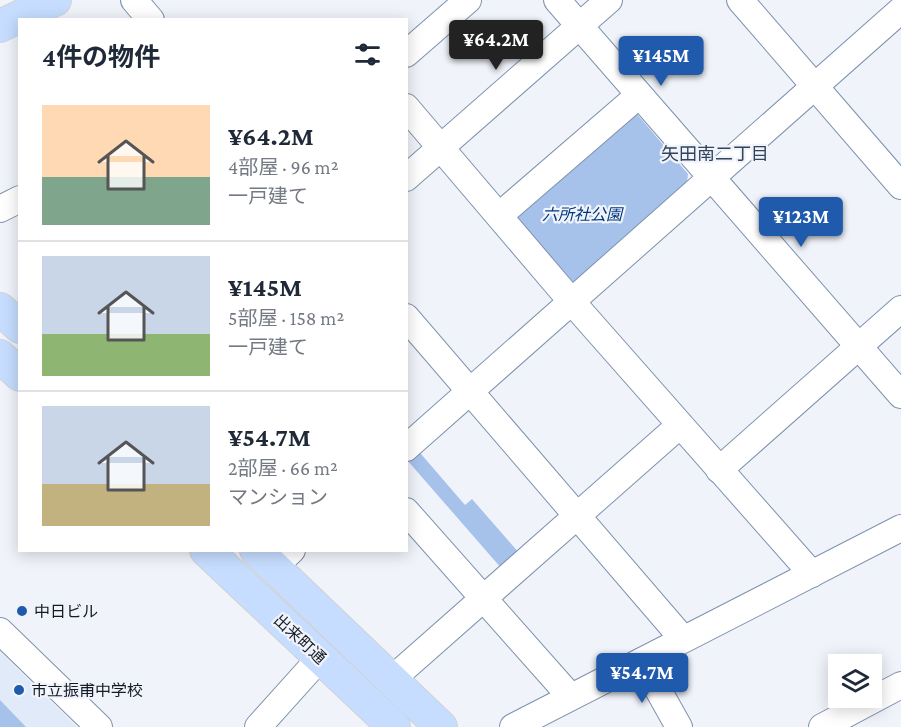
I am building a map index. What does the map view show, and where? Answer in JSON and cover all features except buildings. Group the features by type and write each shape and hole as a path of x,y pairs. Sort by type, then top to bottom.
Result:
{"main road":[{"path":"0,26 56,0"},
{"path":"0,309 18,325"},
{"name":"出来町通","path":"208,552 394,727"},
{"name":"出来町通","path":"274,556 391,680 441,727"}],"street":[{"path":"134,0 149,18"},
{"path":"408,52 468,0"},
{"path":"557,0 901,395"},
{"path":"408,176 609,0"},
{"path":"740,0 901,186"},
{"path":"408,446 901,10"},
{"path":"500,215 639,95"},
{"path":"408,109 572,302 812,574"},
{"path":"0,208 18,200"},
{"path":"719,470 901,309"},
{"path":"408,319 683,639"},
{"path":"391,680 680,425"},
{"path":"408,514 570,696"},
{"path":"513,727 901,528"},
{"path":"0,631 99,727"},
{"path":"258,727 320,658"},
{"path":"642,661 679,727"},
{"path":"822,727 901,685"}],"shaded area":[{"name":"市立振甫中学校","path":"0,652 77,727 0,727"}],"green space":[{"name":"六所社公園","path":"637,114 688,174 687,183 572,283 513,220 514,212"},
{"path":"415,447 465,505 472,499 520,554 502,569 408,458"},
{"path":"0,700 26,727 0,727"}],"place":[{"name":"中日ビル","path":"22,611"},
{"name":"市立振甫中学校","path":"19,690"}],"district":[{"name":"矢田南二丁目","path":"715,154"}]}
